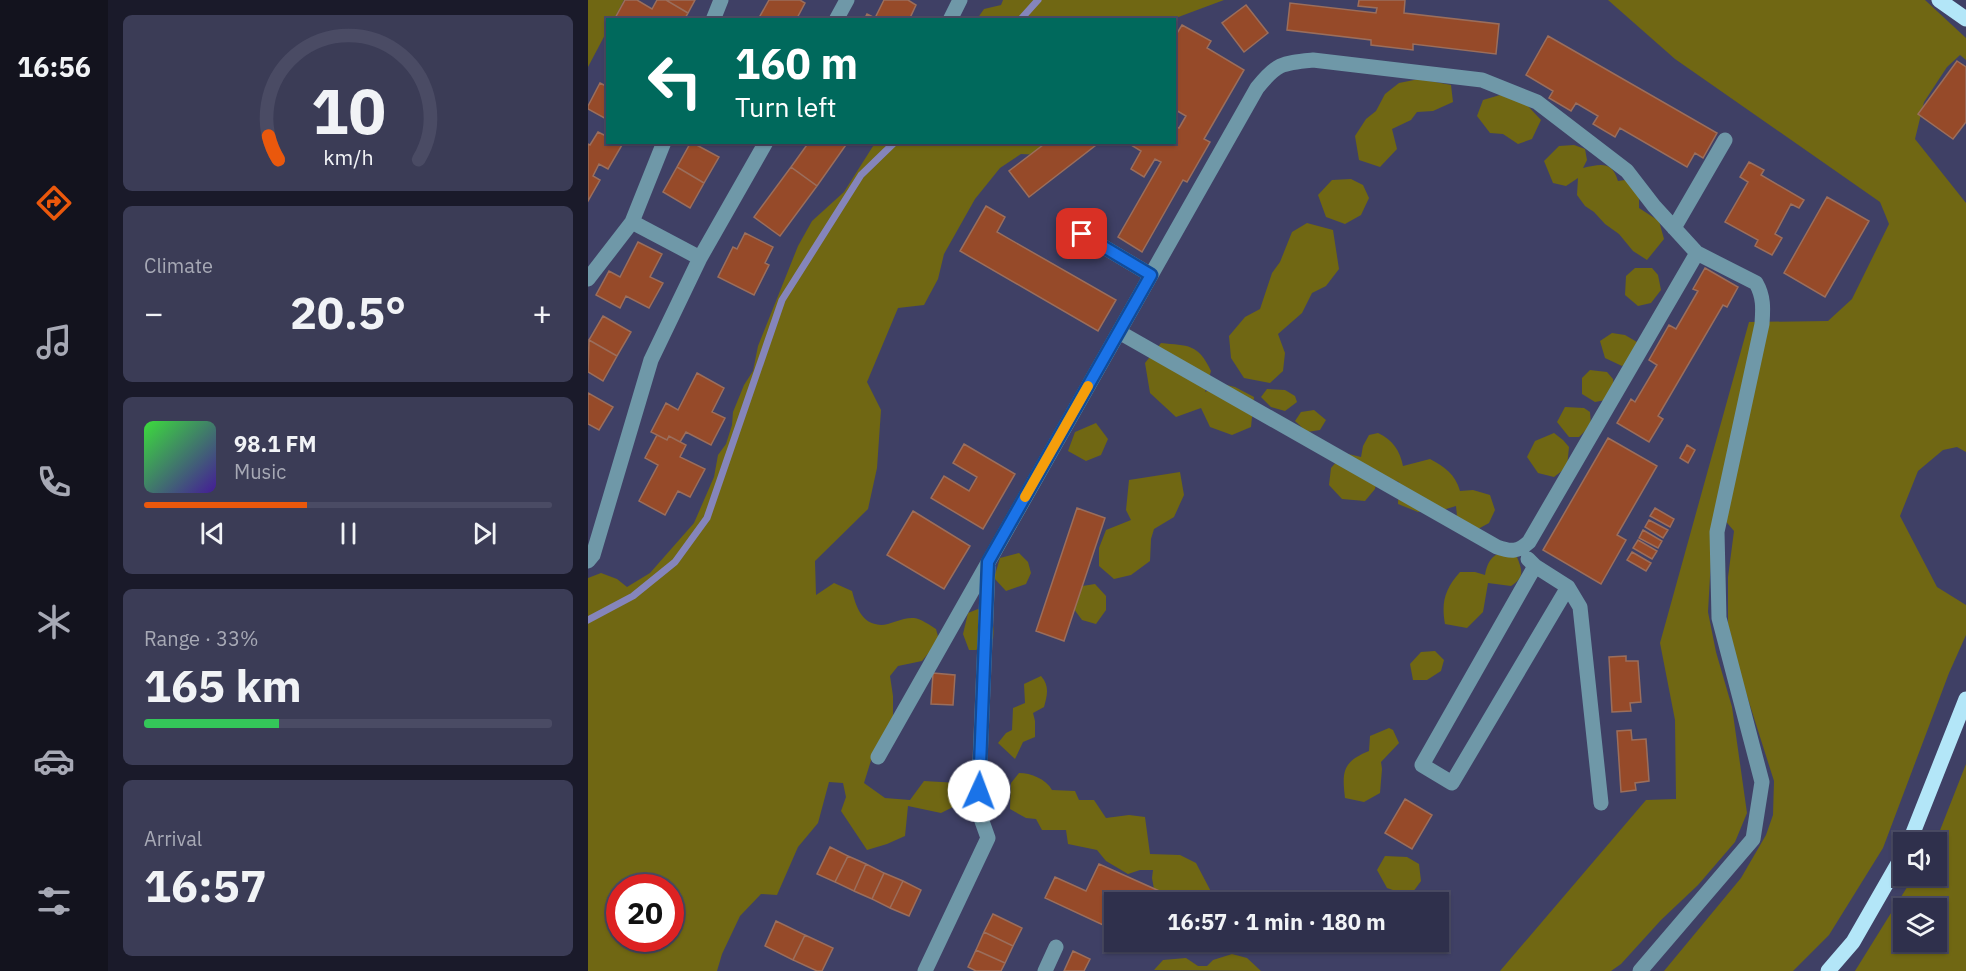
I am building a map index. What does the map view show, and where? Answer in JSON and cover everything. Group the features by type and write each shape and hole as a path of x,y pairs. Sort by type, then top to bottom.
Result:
{"main road":[{"path":"1939,0 1966,20"},
{"path":"1913,832 1966,699"},
{"path":"1828,971 1853,942 1893,871"}],"street":[{"path":"714,18 721,0"},
{"path":"837,18 847,0"},
{"path":"951,18 960,0"},
{"path":"878,757 1257,88 1272,70 1287,62 1313,60 1482,80 1537,102 1627,171 1697,253 1756,283 1764,305 1762,324 1717,532 1719,618 1762,782 1753,839 1640,971"},
{"path":"1674,228 1725,140"},
{"path":"588,279 632,222 663,144"},
{"path":"588,561 593,555 651,360 700,258 765,144"},
{"path":"632,222 700,258"},
{"path":"1082,234 1151,275"},
{"path":"1119,332 1497,547 1509,551 1520,550 1529,542 1697,253"},
{"path":"1520,550 1535,566 1568,587 1580,607 1601,803"},
{"path":"925,971 988,838 978,810 988,562"},
{"path":"1535,566 1422,765 1452,783 1568,587"},
{"path":"1045,971 1056,947"}],"shaded area":[{"path":"588,0 624,0 615,18 606,18 606,33 588,67"},
{"path":"1003,0 1224,0 1176,18 978,18 984,9 1001,5"},
{"path":"1608,0 1925,0 1966,38 1966,60 1960,55 1947,67 1924,102 1915,139 1966,203 1966,452 1957,447 1943,450 1918,471 1900,516 1937,587 1966,605 1966,635 1949,673 1883,848 1829,935 1793,971 1664,971 1741,878 1766,835 1773,815 1774,781 1742,680 1728,624 1728,577 1734,531 1717,511 1708,612 1716,652 1732,707 1747,813 1735,842 1698,885 1661,920 1621,964 1611,971 1500,971 1646,800 1676,799 1675,720 1660,643 1749,322 1828,321 1852,299 1889,224 1880,202 1675,59"},
{"path":"1419,79 1451,85 1453,102 1433,111 1417,112 1411,120 1392,129 1397,149 1380,167 1359,160 1355,136 1366,119 1376,111 1385,94 1399,83"},
{"path":"1500,95 1526,104 1541,120 1532,139 1518,144 1503,134 1490,133 1477,116 1483,100"},
{"path":"874,144 1046,144 1041,155 1021,154 1000,168 975,199 944,254 938,279 924,305 898,308 867,382 881,410 877,468 868,509 815,561 816,595 834,583 852,591 860,613 874,624 888,624 910,618 917,619 936,629 939,640 922,661 898,666 890,676 893,717 873,754 864,783 885,798 910,800 924,781 958,783 963,802 941,813 908,806 905,836 867,850 841,811 846,797 843,783 829,782 818,823 798,847 777,895 761,894 740,916 722,954 717,971 588,971 588,578 601,573 617,579 627,587 650,573 694,523 714,477 718,455 726,444 732,425 733,412 744,385 753,371 758,346 798,246 812,221 844,192"},
{"path":"1574,145 1585,149 1587,160 1583,168 1600,165 1609,167 1618,181 1625,180 1639,194 1639,208 1659,221 1664,239 1647,260 1633,251 1619,234 1585,206 1577,195 1578,178 1566,186 1553,183 1544,161 1559,146"},
{"path":"1351,179 1363,185 1369,198 1361,215 1345,224 1326,217 1318,195 1332,180"},
{"path":"1307,223 1333,230 1339,269 1326,286 1312,293 1302,313 1278,334 1285,353 1283,371 1270,383 1244,378 1231,358 1229,336 1245,317 1260,309 1272,273 1280,262 1292,232"},
{"path":"1635,268 1652,268 1658,275 1661,290 1651,303 1638,306 1625,295 1626,276"},
{"path":"1612,333 1625,335 1637,342 1633,356 1622,366 1605,358 1600,341"},
{"path":"1161,343 1185,346 1202,355 1211,371 1205,392 1222,384 1235,387 1254,397 1251,427 1232,435 1210,427 1201,408 1176,417 1150,393 1145,363"},
{"path":"1590,370 1607,372 1613,379 1614,388 1606,400 1595,402 1582,394 1582,378"},
{"path":"1267,389 1285,390 1295,396 1297,402 1285,411 1271,407 1261,397"},
{"path":"1565,407 1584,408 1590,412 1591,425 1579,437 1569,437 1557,422"},
{"path":"1314,410 1326,420 1320,430 1307,432 1295,421 1301,412"},
{"path":"1096,423 1108,439 1101,455 1086,461 1068,451 1075,432"},
{"path":"1378,433 1395,446 1403,466 1430,459 1449,472 1460,491 1473,490 1490,495 1495,510 1489,523 1478,529 1457,516 1456,506 1418,512 1398,504 1399,482 1377,474 1375,489 1365,501 1342,499 1329,485 1331,468 1344,453 1361,457 1363,446 1369,435"},
{"path":"1554,433 1569,447 1567,467 1554,477 1538,473 1527,457 1535,441"},
{"path":"1180,472 1184,495 1174,517 1154,529 1150,561 1131,575 1114,579 1099,566 1099,548 1106,530 1131,520 1126,510 1129,480"},
{"path":"1502,552 1517,557 1521,570 1518,580 1511,586 1488,583 1483,612 1467,628 1445,624 1445,596 1455,578 1460,572 1485,575 1490,560"},
{"path":"1019,553 1028,562 1031,573 1026,584 1006,591 994,578 1000,558"},
{"path":"1095,584 1106,596 1106,610 1096,624 1082,620 1068,601 1076,587"},
{"path":"978,609 992,621 993,639 976,650 969,650 963,634 968,613"},
{"path":"1435,651 1444,660 1441,671 1427,680 1413,680 1410,664 1421,652"},
{"path":"1041,676 1047,687 1047,695 1044,707 1033,713 1035,737 1023,742 1015,759 998,743 1006,733 1012,730 1013,708 1025,703 1024,684"},
{"path":"1389,728 1393,730 1399,743 1381,762 1380,793 1364,802 1345,798 1344,775 1349,764 1353,759 1369,751 1370,736"},
{"path":"1966,764 1966,971 1855,971 1893,910 1893,952 1947,952 1947,898 1900,898 1908,886 1947,886 1947,832 1939,832"},
{"path":"1019,773 1028,774 1038,777 1052,790 1075,791 1079,800 1094,800 1106,818 1129,815 1145,817 1150,854 1180,855 1196,863 1211,892 1158,892 1154,889 1153,870 1140,870 1128,874 1106,861 1097,850 1068,844 1066,830 1042,830 1036,819 1026,818 1010,809 1011,783"},
{"path":"1385,856 1407,857 1419,864 1421,881 1413,892 1398,892 1387,888 1377,870"},
{"path":"1232,954 1247,958 1261,971 1154,970 1163,960 1186,958 1198,966 1207,966 1213,960"}],"building":[{"path":"625,0 637,0 652,9 657,0 666,0 688,13 685,18 615,18"},
{"path":"666,0 695,0 688,13"},
{"path":"769,0 800,0 805,3 797,18 764,18 760,16"},
{"path":"884,0 908,0 916,5 910,18 875,18"},
{"path":"1359,0 1405,0 1404,13 1499,24 1496,54 1413,44 1413,50 1371,45 1371,40 1287,30 1290,3 1376,13 1377,8 1358,6"},
{"path":"1246,5 1268,33 1244,52 1222,23"},
{"path":"1182,25 1211,41 1207,48 1244,70 1204,139 1210,142 1187,182 1183,180 1142,252 1118,237 1161,162 1155,159 1144,177 1131,169 1141,151 1131,145 1176,144 1176,127 1179,128 1186,116 1176,110 1176,35"},
{"path":"1548,36 1717,133 1703,158 1695,153 1687,167 1620,128 1615,137 1593,124 1598,116 1576,103 1571,111 1549,98 1553,91 1526,75"},
{"path":"1957,61 1966,67 1966,122 1953,139 1918,114"},
{"path":"600,83 606,86 606,119 588,109"},
{"path":"598,132 606,136 606,144 622,145 608,169 599,164 593,176 600,180 588,201 588,144 590,145"},
{"path":"690,144 695,144 719,157 704,183 677,167"},
{"path":"808,144 847,144 817,186 791,167"},
{"path":"1044,144 1097,144 1029,197 1009,171"},
{"path":"1749,162 1764,170 1761,175 1804,200 1799,208 1791,204 1775,234 1782,238 1772,255 1755,246 1758,240 1725,222 1748,182 1740,177"},
{"path":"677,167 704,183 690,208 663,192"},
{"path":"791,167 817,186 780,236 754,217"},
{"path":"1827,197 1869,221 1825,297 1784,273"},
{"path":"986,206 1005,217 997,232 1116,300 1098,331 960,251"},
{"path":"745,233 773,247 765,263 769,265 754,295 718,277 733,247 737,249"},
{"path":"638,242 662,254 650,277 663,283 649,308 626,296 620,308 596,295 609,271 620,277"},
{"path":"1705,268 1738,287 1727,307 1723,305 1658,416 1663,419 1649,442 1617,423 1631,399 1635,402 1657,365 1649,360 1669,325 1676,329 1698,291 1693,289"},
{"path":"603,316 631,332 617,356 589,340"},
{"path":"589,340 617,356 603,381 588,372"},
{"path":"697,373 724,388 712,412 725,418 711,445 686,432 680,442 669,436 667,440 651,432 666,403 678,410"},
{"path":"588,393 613,407 599,430 588,424"},
{"path":"657,435 667,440 669,436 686,445 680,457 705,469 690,497 678,491 665,515 639,501 658,465 645,458"},
{"path":"1608,438 1657,466 1617,535 1626,540 1601,584 1543,550"},
{"path":"964,444 1015,474 983,529 931,498 944,476 969,491 977,477 953,463"},
{"path":"1687,445 1695,450 1688,463 1680,458"},
{"path":"1077,508 1105,518 1064,641 1036,631"},
{"path":"1655,508 1674,519 1670,527 1650,516"},
{"path":"913,511 970,546 944,589 887,555"},
{"path":"1649,520 1668,530 1663,538 1645,527"},
{"path":"1643,530 1662,541 1658,548 1639,538"},
{"path":"1638,540 1657,551 1652,559 1633,548"},
{"path":"1632,552 1651,563 1646,571 1627,560"},
{"path":"1626,656 1626,661 1638,661 1641,702 1630,703 1631,711 1612,712 1609,657"},
{"path":"933,673 955,675 953,705 931,704"},
{"path":"1631,730 1632,740 1646,739 1649,781 1635,783 1636,790 1621,792 1617,731"},
{"path":"1405,799 1432,815 1412,849 1385,833"},
{"path":"830,847 848,856 835,882 817,874"},
{"path":"848,856 866,864 854,891 835,882"},
{"path":"866,864 884,873 872,899 854,891"},
{"path":"1099,864 1162,892 1104,892 1104,925 1045,898 1055,877 1086,891"},
{"path":"884,873 903,881 890,908 872,899"},
{"path":"903,881 921,890 909,916 890,908"},
{"path":"993,914 1022,928 1013,946 984,932"},
{"path":"776,921 805,935 793,960 765,946"},
{"path":"984,932 1013,946 1005,963 976,950"},
{"path":"805,935 833,948 822,971 793,960"},
{"path":"976,950 1005,963 1001,971 976,971 968,967"},
{"path":"1073,951 1090,959 1084,971 1064,971"}],"waterway":[{"path":"1022,18 1038,0"},
{"path":"588,620 633,596 675,562 707,518 782,300 861,175 893,144"}],"slow traffic":[{"path":"1025,497 1088,386"}],"route":[{"path":"979,791 988,562 1151,275 1082,234"}]}
